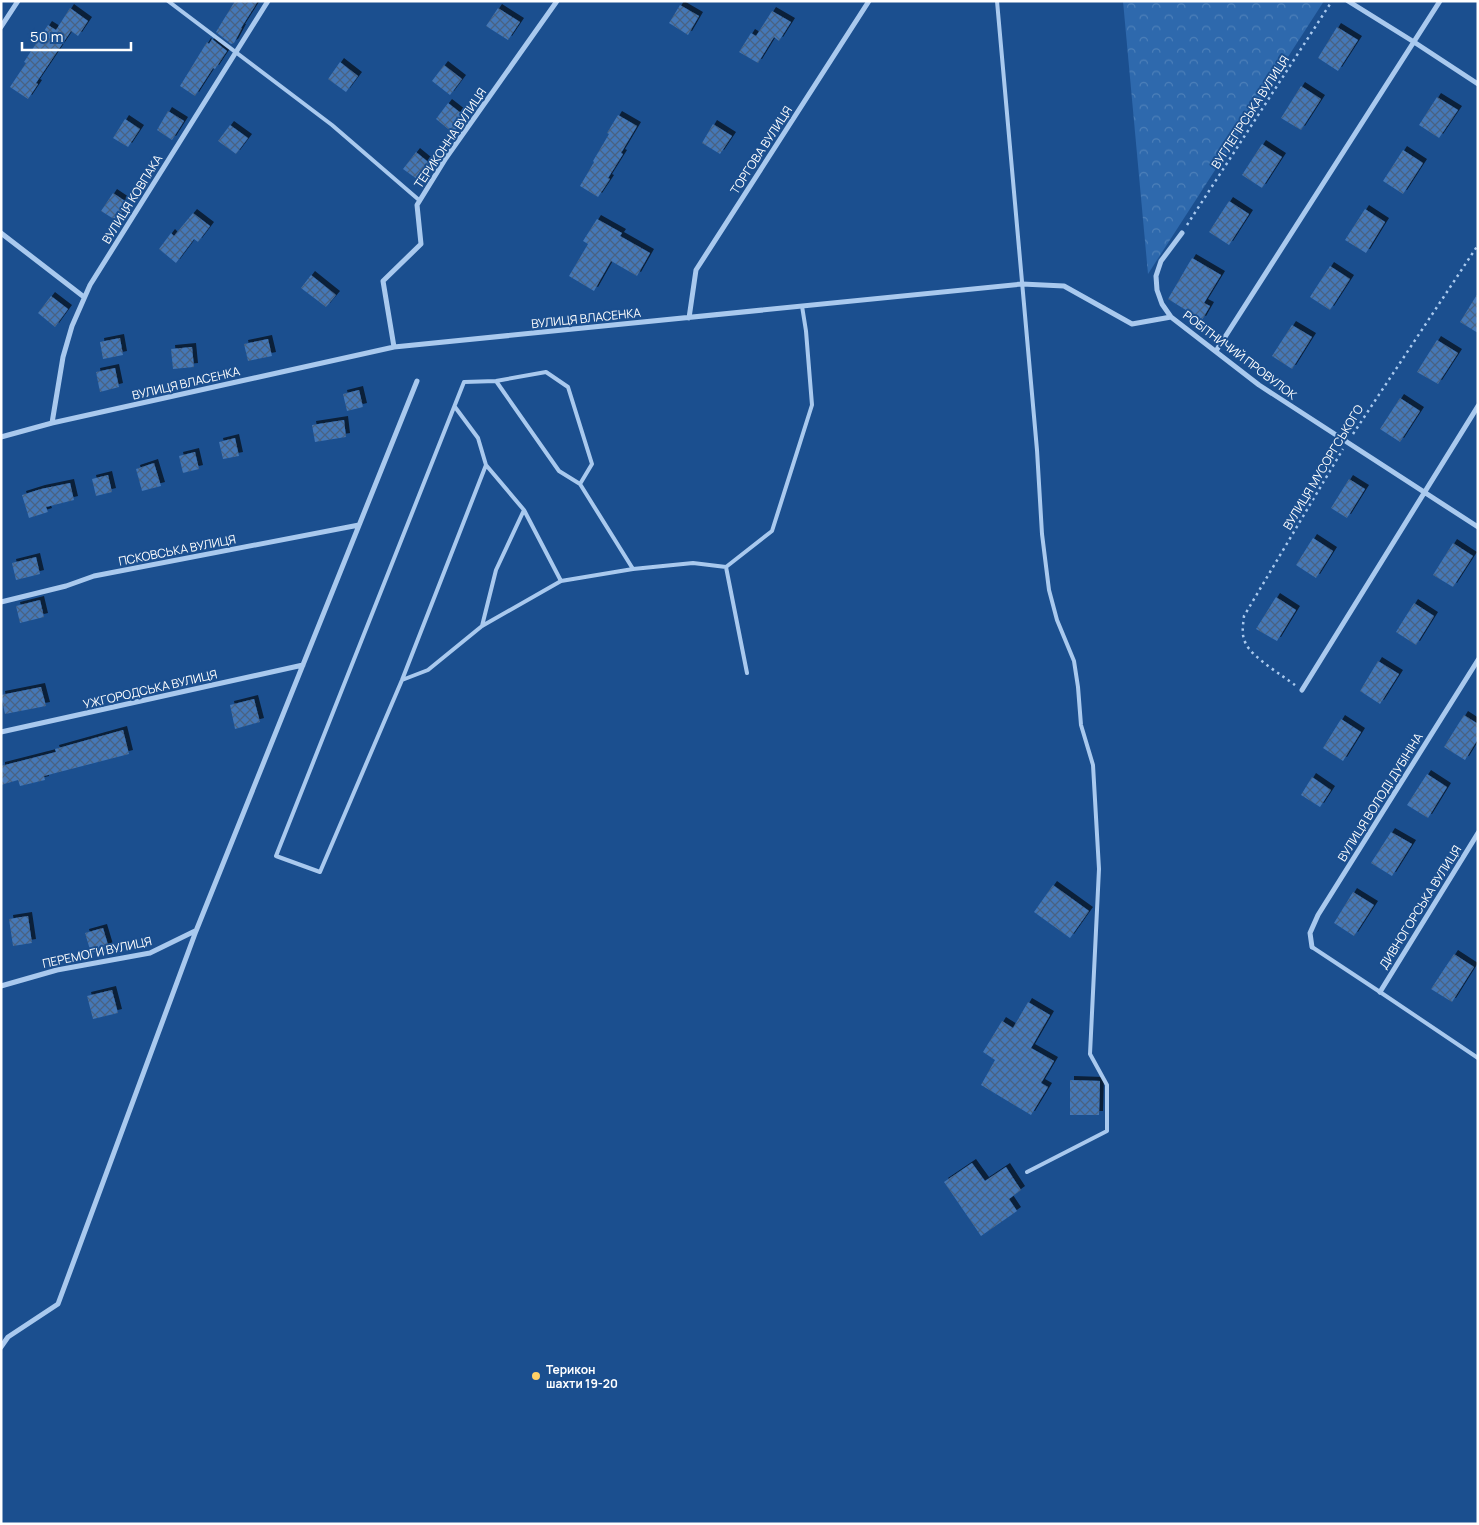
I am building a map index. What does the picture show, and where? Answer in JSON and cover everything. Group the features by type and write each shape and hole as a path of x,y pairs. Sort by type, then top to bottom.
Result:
{"street":[{"path":"1,27 18,1"},
{"name":"ВУЛИЦЯ КОВПАКА","path":"52,423 63,357 72,326 84,297 95,276 268,1"},
{"name":"ТЕРИКОННА ВУЛИЦЯ","path":"394,347 383,281 421,244 416,205 452,150 557,1"},
{"name":"ТОРГОВА ВУЛИЦЯ","path":"689,318 696,270 869,1"},
{"path":"1348,1 1478,84"},
{"path":"1216,352 1440,1"},
{"name":"РОБІТНИЧИЙ ПРОВУЛОК","path":"1182,232 1161,261 1156,276 1162,304 1171,317 1259,385 1478,527"},
{"path":"1,233 84,297"},
{"name":"ВУЛИЦЯ ВЛАСЕНКА","path":"1,438 52,423 394,347 1022,284 1064,286 1132,324 1171,317"},
{"path":"1,1348 8,1337 58,1304 196,931 417,381"},
{"path":"1302,690 1478,406"},
{"name":"ПСКОВСЬКА ВУЛИЦЯ","path":"1,602 66,586 94,576 359,525"},
{"name":"ВУЛИЦЯ ВОЛОДІ ДУБІНІНА","path":"1312,947 1310,933 1318,915 1478,660"},
{"name":"УЖГОРОДСЬКА ВУЛИЦЯ","path":"1,732 303,665"},
{"name":"ДИВНОГОРСЬКА ВУЛИЦЯ","path":"1380,992 1478,833"},
{"name":"ПЕРЕМОГИ ВУЛИЦЯ","path":"1,986 57,970 150,953 196,931"}],"lane":[{"path":"168,1 332,125 419,200"},
{"path":"997,1 1037,450 1042,534 1049,590 1057,620 1074,661 1078,686 1080,725 1093,765 1099,869 1090,1054 1107,1085 1107,1131 1027,1172"},
{"path":"402,680 428,670 482,626 562,581 633,568 693,562 726,568 772,531 812,405 802,306"},
{"path":"486,465 402,680 320,872 276,856 464,382 496,381 546,372 568,387 592,464 580,484"},
{"path":"496,381 559,471 580,484 633,568"},
{"path":"454,406 478,438 486,465 524,510 562,581"},
{"path":"482,626 496,570 524,510"},
{"path":"726,568 747,673"},
{"path":"1312,947 1478,1058"}],"path":[{"name":"ВУГЛЕГІРСЬКА ВУЛИЦЯ","path":"1182,232 1332,1"},
{"name":"ВУЛИЦЯ МУСОРГСЬКОГО","path":"1302,690 1252,653 1246,644 1242,630 1244,616 1347,443 1478,245"}],"green space":[{"path":"1123,1 1324,1 1148,274"}],"building":[{"path":"235,1 258,1 234,43 231,44 216,32"},
{"path":"680,5 699,16 688,35 669,23"},
{"path":"70,8 88,21 78,36 71,31 36,83 38,84 28,99 10,87 48,25 56,30"},
{"path":"498,8 520,22 508,40 486,26"},
{"path":"772,11 791,22 779,41 774,37 758,63 739,52 751,33 756,36"},
{"path":"1337,27 1358,40 1338,71 1318,58"},
{"path":"212,39 227,51 215,69 213,68 195,96 180,86 207,42 209,44"},
{"path":"340,62 358,76 346,92 328,79"},
{"path":"444,65 462,79 450,95 432,81"},
{"path":"1301,86 1321,99 1301,130 1281,118"},
{"path":"1437,97 1458,110 1439,138 1419,125"},
{"path":"448,103 466,117 453,133 436,119"},
{"path":"168,111 184,121 172,140 157,130"},
{"path":"618,115 637,126 608,178 610,179 598,197 580,186"},
{"path":"125,119 140,129 128,147 113,138"},
{"path":"713,124 732,136 720,154 702,143"},
{"path":"230,125 248,138 236,154 218,141"},
{"path":"1262,144 1282,157 1262,188 1242,175"},
{"path":"1403,150 1423,163 1403,194 1383,181"},
{"path":"416,152 433,166 421,182 403,169"},
{"path":"113,193 128,203 117,221 101,211"},
{"path":"1229,201 1249,214 1229,245 1209,232"},
{"path":"1365,209 1385,222 1366,253 1345,240"},
{"path":"193,213 210,226 198,242 194,239 176,263 159,249 171,233 174,236"},
{"path":"597,219 622,233 620,236 650,253 637,276 611,261 594,291 569,276 588,244 583,241"},
{"path":"1192,258 1221,275 1204,303 1210,306 1202,320 1168,299"},
{"path":"1330,266 1350,279 1330,310 1310,297"},
{"path":"311,275 336,295 326,307 301,288"},
{"path":"1478,293 1478,333 1460,322"},
{"path":"51,296 68,309 55,327 38,313"},
{"path":"1292,325 1312,337 1292,369 1272,356"},
{"path":"120,338 123,355 103,359 100,342"},
{"path":"268,339 272,356 248,361 244,344"},
{"path":"1437,340 1458,353 1438,384 1417,372"},
{"path":"192,347 194,367 173,369 171,349"},
{"path":"115,368 119,387 100,392 96,372"},
{"path":"359,390 363,407 347,411 343,394"},
{"path":"1400,398 1420,411 1400,442 1380,429"},
{"path":"344,420 346,437 315,442 312,425"},
{"path":"235,438 239,456 223,459 219,442"},
{"path":"195,452 199,469 183,473 179,456"},
{"path":"154,463 161,486 142,491 136,469"},
{"path":"108,475 112,492 96,496 92,479"},
{"path":"1349,479 1365,489 1347,518 1331,508"},
{"path":"70,483 74,500 46,507 48,512 29,518 22,495"},
{"path":"1313,538 1333,551 1316,578 1296,565"},
{"path":"1453,543 1473,556 1453,587 1433,575"},
{"path":"36,557 40,574 16,580 12,563"},
{"path":"1276,597 1296,610 1277,641 1256,629"},
{"path":"40,600 44,617 20,623 16,606"},
{"path":"1414,603 1434,616 1416,645 1396,632"},
{"path":"1378,661 1399,674 1380,704 1360,691"},
{"path":"41,687 46,706 5,714 1,695"},
{"path":"254,699 260,722 235,729 230,705"},
{"path":"1464,715 1478,724 1478,739 1465,760 1444,747"},
{"path":"1341,719 1361,732 1343,761 1323,748"},
{"path":"123,730 129,754 44,776 45,780 20,786 18,780 1,785 1,766 56,752 55,749"},
{"path":"1427,774 1447,787 1428,818 1407,805"},
{"path":"1312,777 1331,790 1320,807 1301,795"},
{"path":"1391,832 1412,844 1392,876 1371,863"},
{"path":"1053,885 1089,911 1070,938 1034,912"},
{"path":"1353,892 1374,905 1354,936 1334,923"},
{"path":"28,916 32,943 13,946 9,919"},
{"path":"103,928 109,948 91,953 85,933"},
{"path":"1454,954 1474,967 1452,1002 1431,989"},
{"path":"112,990 118,1013 93,1019 87,996"},
{"path":"1028,1002 1050,1015 1031,1048 1054,1061 1041,1083 1048,1087 1031,1115 981,1085 995,1060 983,1052 1002,1021 1013,1028"},
{"path":"1070,1080 1100,1081 1099,1115 1070,1115"},
{"path":"972,1163 985,1181 1006,1167 1021,1190 1009,1199 1017,1211 981,1236 944,1182"}],"place":[{"name":"Терикон шахти 19-20","path":"536,1376"}]}
